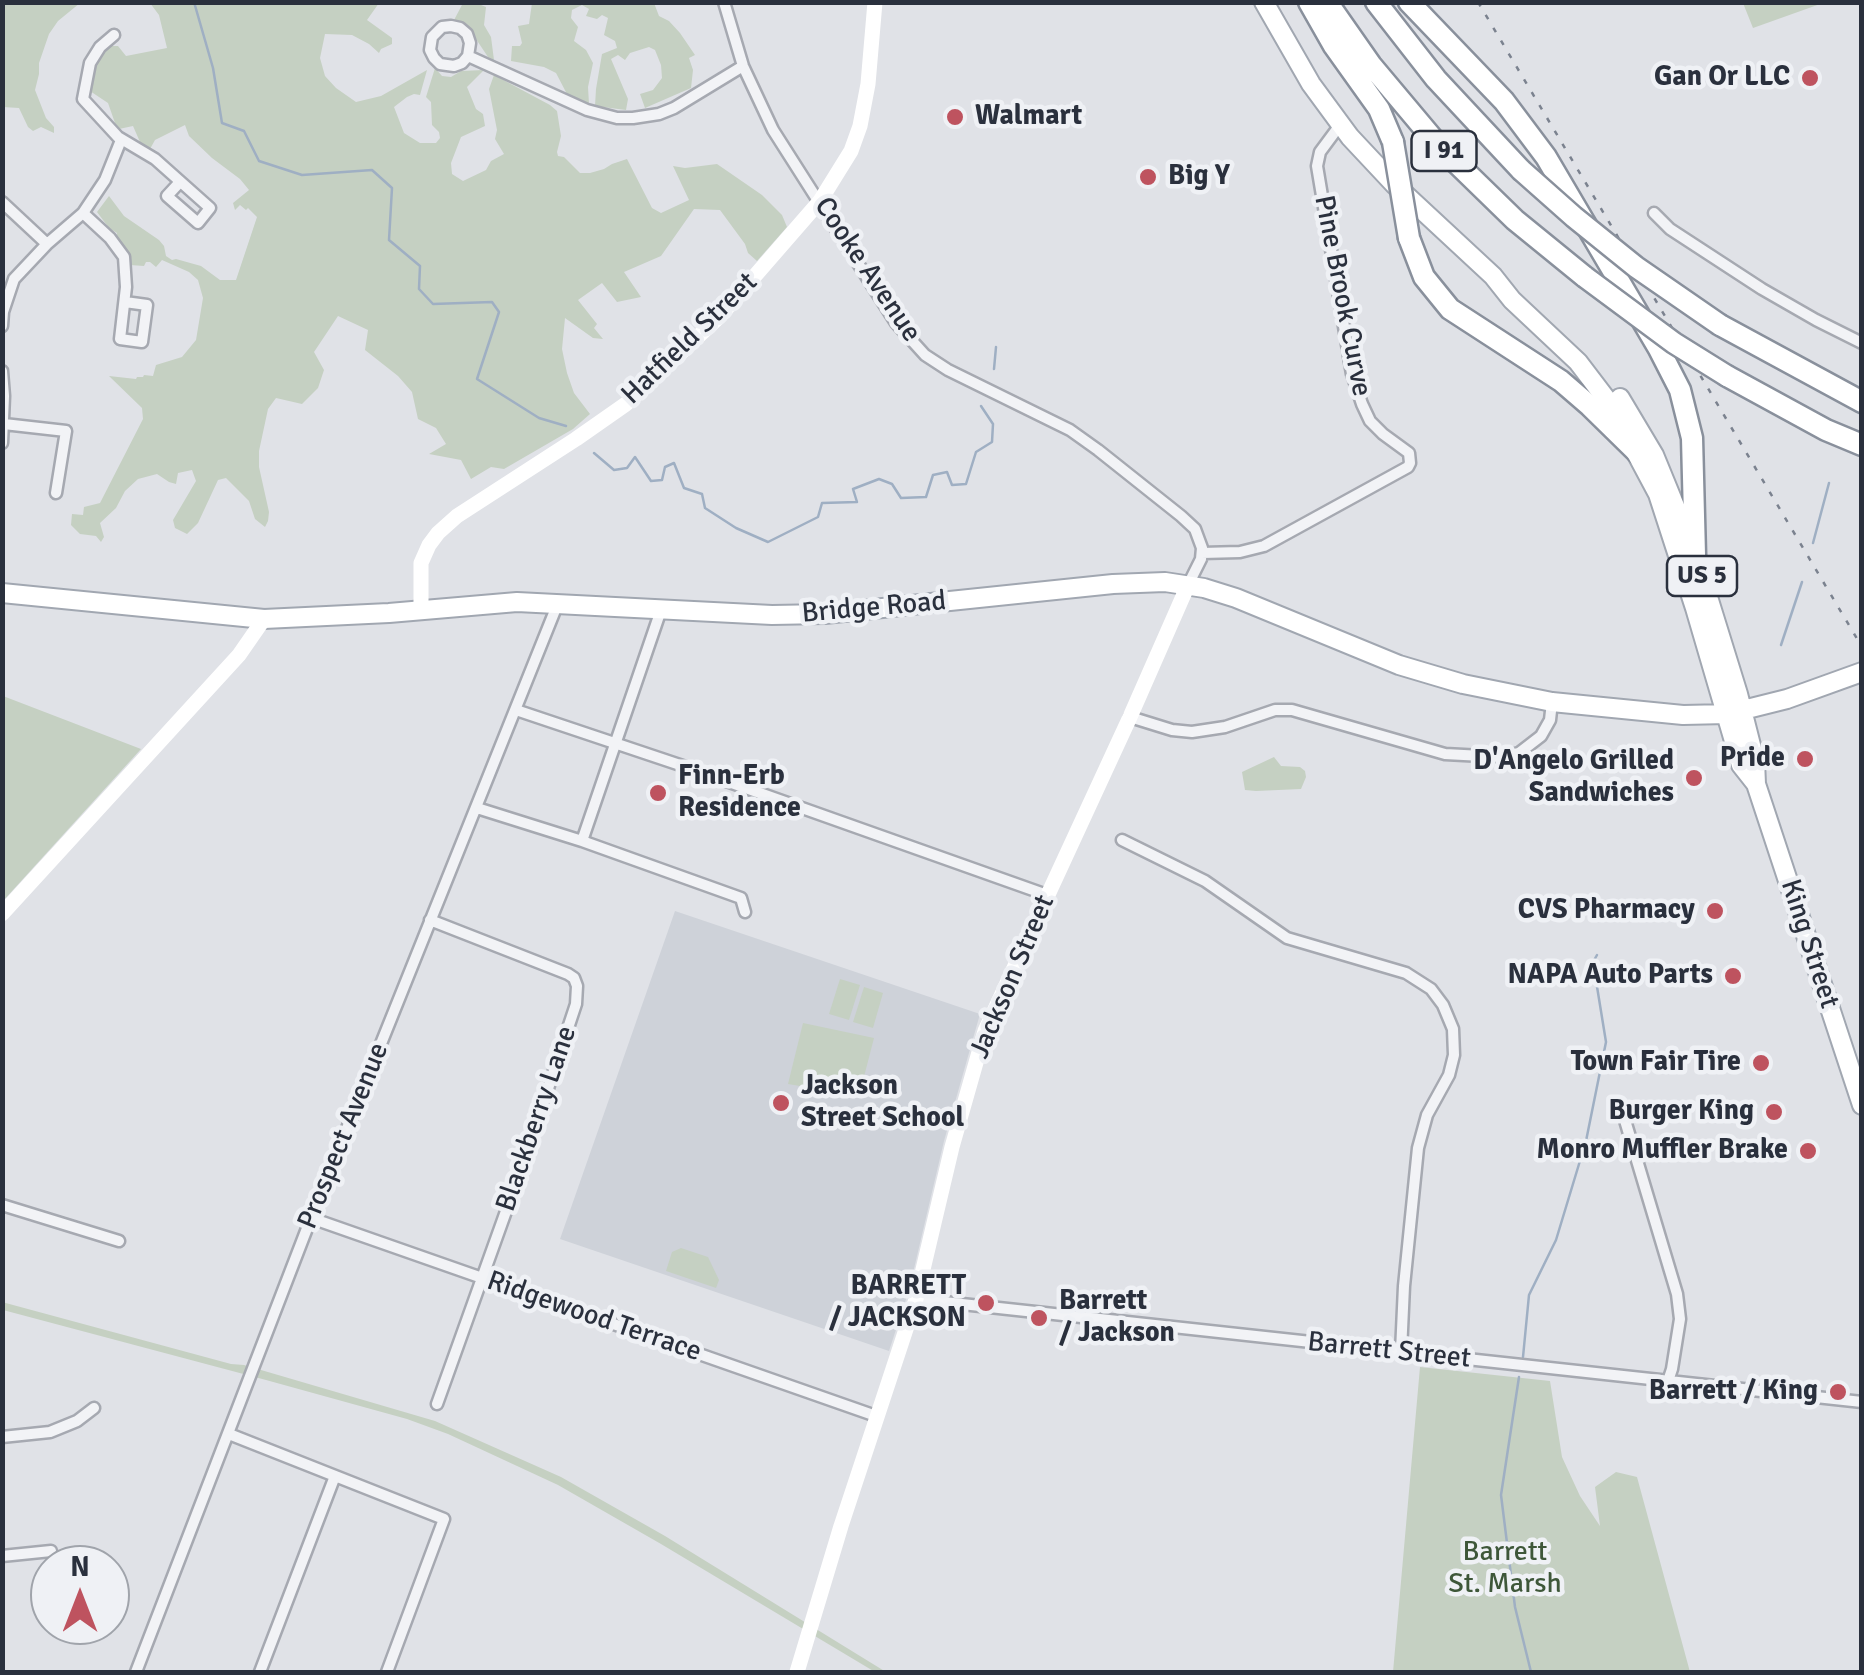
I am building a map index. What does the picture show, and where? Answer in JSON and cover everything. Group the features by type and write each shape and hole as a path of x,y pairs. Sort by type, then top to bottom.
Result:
{"highway":[{"path":"1308,2 1379,109 1394,142 1409,238 1424,277 1450,308 1560,381 1638,453"},
{"name":"I 91","path":"1327,2 1372,65 1439,146 1515,220 1585,278 1674,343 1727,376 1862,446"},
{"name":"I 91","path":"1376,2 1436,79 1521,170 1574,217 1636,267 1720,325 1862,402"},
{"path":"1409,2 1524,126 1659,349 1680,390 1692,438 1696,555"}],"main road":[{"name":"US 5","path":"1264,2 1311,84 1340,125 1395,186 1494,276 1512,300 1590,377 1610,404 1658,494 1735,713"},
{"name":"US 5","path":"1494,276 1520,291 1596,367 1654,456 1696,555 1735,713"},
{"name":"Bridge Road","path":"2,593 264,619 517,602 740,614 825,614 1152,582 1188,585 1236,598 1399,665 1463,684 1552,702 1683,715 1735,713 1787,700 1862,672"},
{"name":"King Street","path":"1735,713 1741,765 1756,784 1862,1105"}],"street":[{"name":"Cooke Avenue","path":"724,2 743,66 774,130 896,323 948,370 1042,414 1098,450 1188,522 1200,537 1202,553"},
{"name":"Hatfield Street","path":"420,609 421,563 438,532 456,516 626,404 720,316 820,201 851,152 860,126 868,84 874,2"},
{"path":"442,28 460,28 470,43 468,56 454,66 440,64 431,54 432,37 442,28"},
{"path":"114,35 90,62 83,98 120,140 155,159 180,182"},
{"path":"468,56 587,110 617,118 659,114 674,108 743,66"},
{"name":"Pine Brook Curve","path":"1202,553 1240,552 1264,546 1410,463 1409,453 1376,428 1362,404 1352,374 1317,166 1320,152 1340,125"},
{"path":"2,326 14,279 83,213 110,170 120,140"},
{"path":"2,202 47,244"},
{"path":"83,213 124,257 125,302"},
{"path":"1654,213 1670,228 1762,289 1862,343"},
{"path":"2,371 2,443"},
{"path":"4,424 66,431 56,493"},
{"path":"1188,585 1202,553"},
{"name":"Jackson Street","path":"797,1672 916,1300 952,1146 985,1031 1188,585"},
{"name":"Prospect Avenue","path":"136,1672 311,1218 559,602"},
{"path":"582,842 660,610"},
{"path":"2,914 239,655 264,619"},
{"path":"1130,717 1192,732 1292,710 1445,754 1501,757 1524,750 1541,736 1550,720 1552,702"},
{"path":"516,710 1047,896"},
{"path":"477,808 741,898 745,912"},
{"path":"1122,840 1205,880 1287,938 1406,973 1431,989 1443,1005 1453,1030 1454,1054 1449,1076 1428,1116 1418,1148 1401,1352"},
{"name":"Blackberry Lane","path":"430,920 568,974 577,986 576,1004 524,1161 436,1404"},
{"path":"1624,1117 1679,1306 1668,1381"},
{"path":"2,1204 119,1241"},
{"name":"Ridgewood Terrace","path":"311,1218 876,1416"},
{"name":"Barrett Street","path":"916,1300 1862,1402"},
{"path":"2,1437 50,1432 94,1408"},
{"path":"229,1434 444,1519 387,1672"},
{"path":"260,1672 335,1476"},
{"path":"2,1556 30,1553"}],"shaded area":[{"name":"Jackson Street School","path":"675,911 980,1014 944,1141 909,1290 889,1351 560,1239"}],"green space":[{"path":"3,2 80,3 49,34 39,63 35,90 54,133 41,127 33,131 19,108 3,107"},
{"path":"1743,2 1823,3 1753,28"},
{"path":"150,3 379,3 367,20 392,38 392,44 379,53 352,35 325,34 320,58 325,76 356,102 381,96 427,70 420,95 407,97 394,107 404,133 420,143 436,143 439,132 432,125 431,102 426,97 435,68 442,76 451,77 461,71 484,70 467,87 476,109 483,114 485,126 461,137 451,163 452,174 463,181 486,170 491,161 504,154 495,139 497,130 489,89 494,75 557,111 561,136 558,156 580,173 604,169 627,159 652,208 661,213 689,200 673,166 717,164 762,195 782,215 787,227 757,261 720,210 694,209 661,256 624,272 641,297 617,302 602,283 578,300 597,324 594,328 603,339 593,338 565,318 562,349 574,393 590,414 573,429 504,469 491,467 471,479 461,460 429,454 446,444 436,428 418,419 412,392 365,350 368,330 338,316 314,352 324,370 318,388 302,404 276,398 268,409 259,451 269,512 265,527 255,519 249,501 226,478 218,480 198,523 187,534 175,528 173,520 196,481 192,470 178,473 176,484 157,474 138,479 100,523 104,537 101,542 96,536 80,534 71,525 72,514 83,515 84,507 100,503 143,419 142,408 109,376 153,376 156,365 182,357 196,340 203,298 198,280 189,272 162,260 156,267 150,262 144,266 130,265 116,240 117,233 97,212 109,196 124,216 159,240 166,256 201,266 220,280 236,280 257,217 240,205 235,210 233,203 249,190 189,136 185,125 155,140 150,149 140,142 133,126 119,129 108,103 90,91 93,67 109,46 118,46 126,56 167,48 159,15"},
{"path":"463,3 481,3 486,7 484,25 491,37 494,60 470,30 453,22"},
{"path":"532,3 654,3 659,16 669,21 695,55 689,58 693,70 691,88 645,108 640,94 653,90 662,78 655,50 649,47 630,53 625,60 618,55 611,59 628,99 626,110 595,106 602,54 617,48 615,41 604,35 608,18 586,16 589,9 582,5 572,10 571,18 578,27 574,41 586,50 593,63 589,104 568,96 556,73 511,61 512,46 522,43 518,26 529,24"},
{"path":"3,696 141,749 2,901"},
{"path":"1274,757 1281,766 1305,771 1301,789 1245,790 1242,772"},
{"path":"840,979 860,985 849,1020 829,1014"},
{"path":"864,987 883,993 873,1028 853,1022"},
{"path":"803,1023 874,1038 859,1096 788,1084"},
{"path":"681,1248 708,1257 719,1280 716,1288 666,1271 672,1252"},
{"path":"2,1302 244,1365 435,1421 561,1477 886,1672 875,1672 558,1485 448,1434 407,1419 3,1310"},
{"name":"Barrett St. Marsh","path":"1420,1367 1550,1381 1562,1457 1580,1496 1600,1526 1595,1487 1616,1472 1637,1477 1690,1672 1393,1672"}],"waterway":[{"path":"194,2 213,68 222,123 244,131 259,161 302,175 372,170 392,188 389,240 420,266 419,289 433,304 492,302 499,312 477,379 539,418 566,426"},
{"path":"994,369 996,347"},
{"path":"594,453 614,470 627,468 635,457 651,481 662,480 665,467 674,463 684,488 702,494 705,508 768,542 818,517 822,503 857,502 853,489 879,479 892,484 901,498 926,497 933,475 947,472 952,485 966,484 976,452 992,442 993,424 981,406"},
{"path":"1813,543 1829,483"},
{"path":"1781,645 1802,582"},
{"path":"1523,1357 1529,1295 1556,1240 1586,1141 1606,1042 1593,962 1597,955"},
{"path":"1519,1377 1501,1495 1515,1607 1531,1672"}],"railway":[{"path":"1478,2 1862,647"}],"place":[{"name":"Gan Or LLC","path":"1810,78"},
{"name":"Walmart","path":"955,117"},
{"name":"Big Y","path":"1148,177"},
{"name":"Pride","path":"1805,759"},
{"name":"D'Angelo Grilled Sandwiches","path":"1694,778"},
{"name":"Finn-Erb Residence","path":"658,793"},
{"name":"CVS Pharmacy","path":"1715,911"},
{"name":"NAPA Auto Parts","path":"1733,976"},
{"name":"Town Fair Tire","path":"1761,1063"},
{"name":"Jackson Street School","path":"781,1103"},
{"name":"Burger King","path":"1774,1112"},
{"name":"Monro Muffler Brake","path":"1808,1151"},
{"name":"BARRETT / JACKSON","path":"986,1303"},
{"name":"Barrett / Jackson","path":"1039,1318"},
{"name":"Barrett / King","path":"1838,1392"}]}
